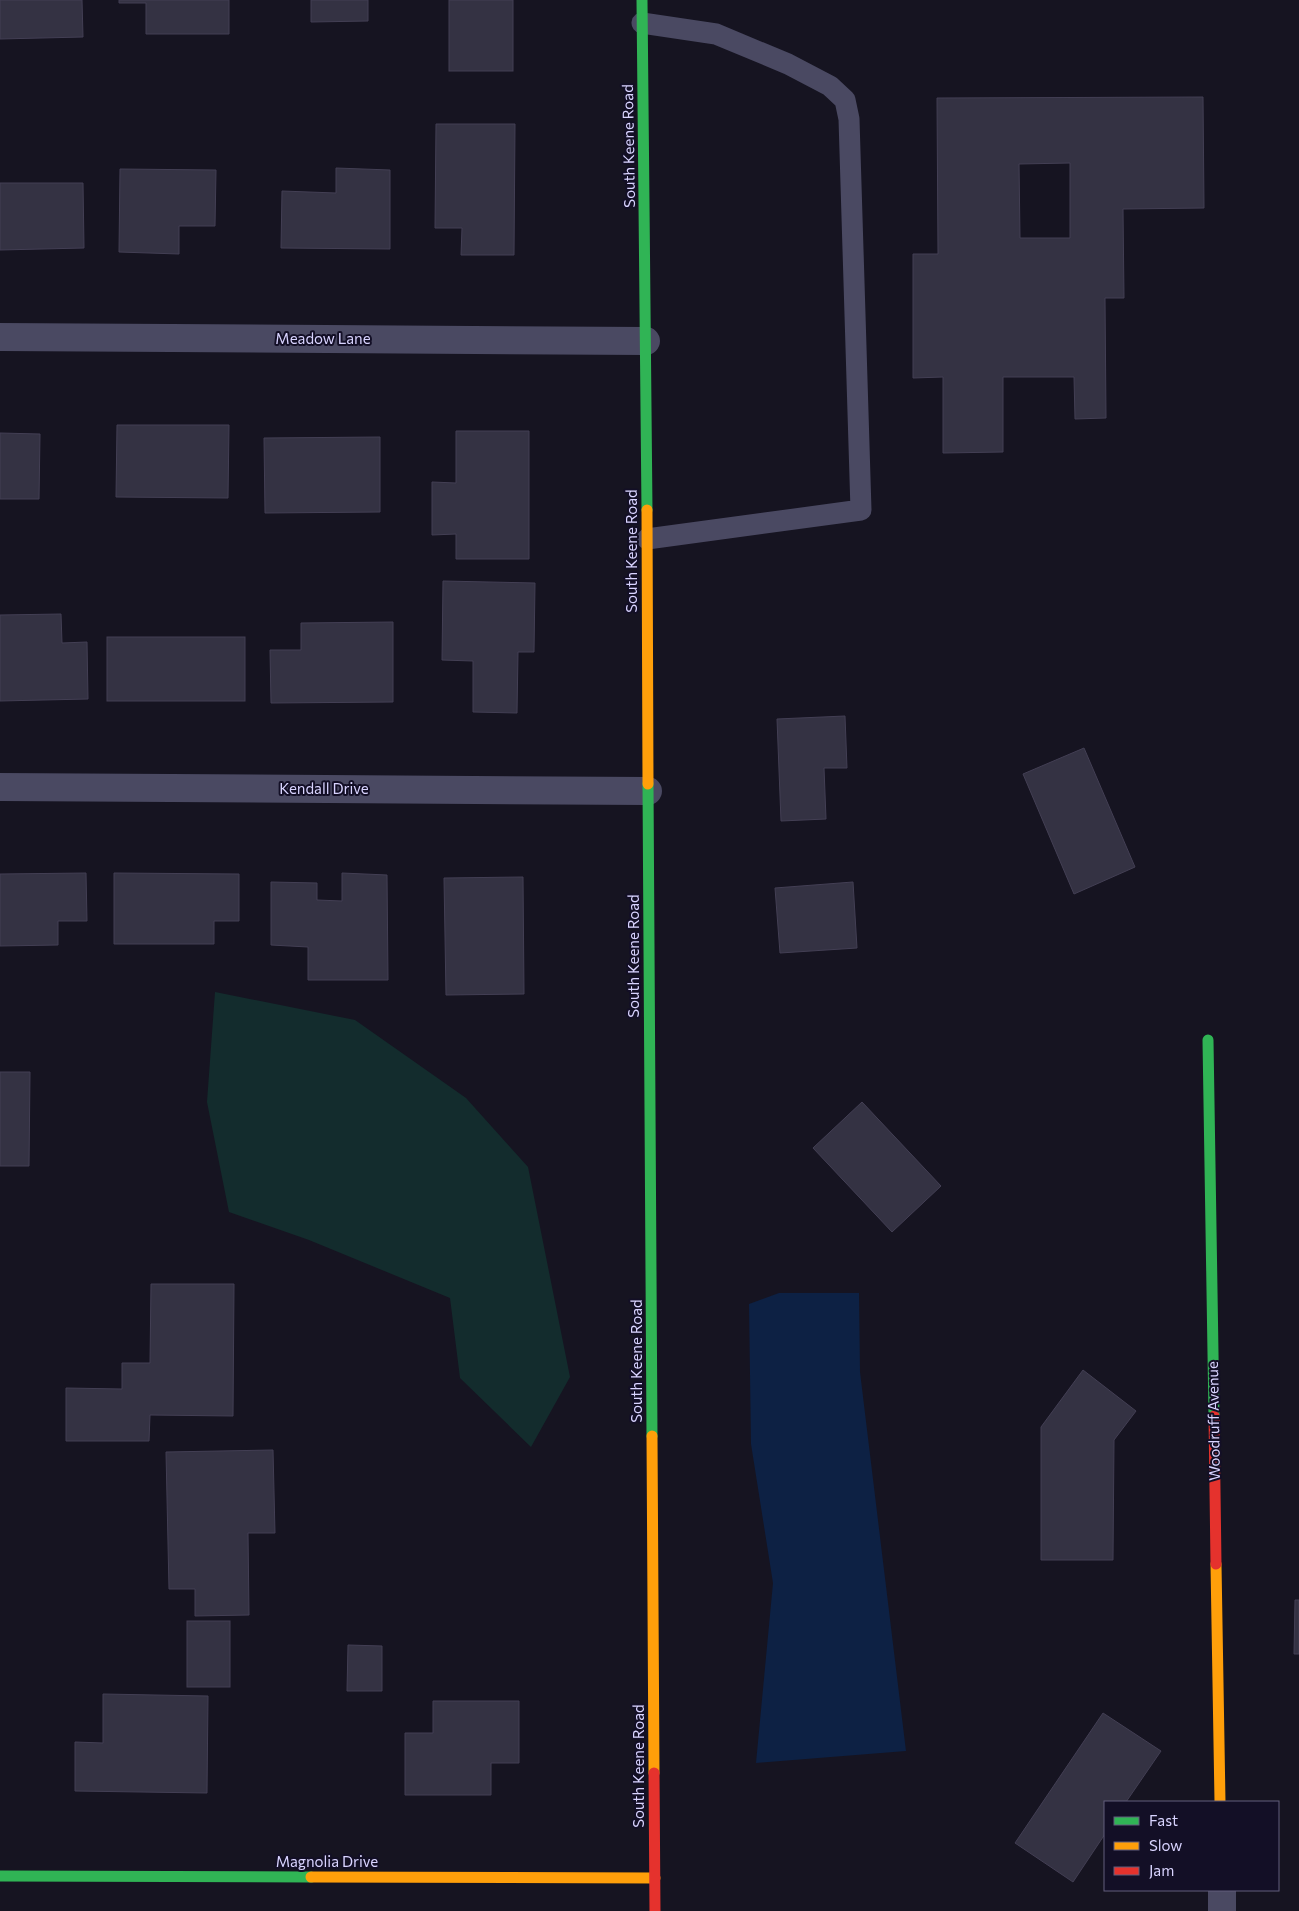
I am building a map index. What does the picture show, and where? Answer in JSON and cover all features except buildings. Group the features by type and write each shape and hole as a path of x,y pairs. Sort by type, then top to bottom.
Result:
{"main road":[{"name":"South Keene Road","path":"642,0 646,341 655,1911"},
{"name":"Woodruff Avenue","path":"1208,1040 1220,1801"},
{"name":"Magnolia Drive","path":"0,1876 655,1878"}],"street":[{"name":"Meadow Lane","path":"0,337 646,341"},
{"name":"Kendall Drive","path":"0,787 648,791"},
{"path":"1222,1891 1222,1911"}],"lane":[{"path":"642,23 716,34 788,64 830,86 845,100 849,119 861,510 647,539"}],"green space":[{"path":"215,992 355,1020 466,1098 528,1167 570,1377 531,1447 460,1378 450,1298 309,1240 229,1212 207,1102"}],"water":[{"path":"779,1293 859,1293 860,1372 906,1751 756,1763 773,1583 751,1444 749,1304"}],"traffic: fast":[{"path":"642,0 647,510"},
{"path":"648,784 652,1436"},
{"path":"1208,1040 1214,1416"},
{"path":"0,1876 311,1877"}],"traffic: slow":[{"path":"647,510 648,784"},
{"path":"652,1436 654,1773"},
{"path":"1216,1564 1220,1801"},
{"path":"311,1877 655,1878"}],"traffic: jam":[{"path":"1214,1416 1216,1564"},
{"path":"654,1773 655,1911"}]}
